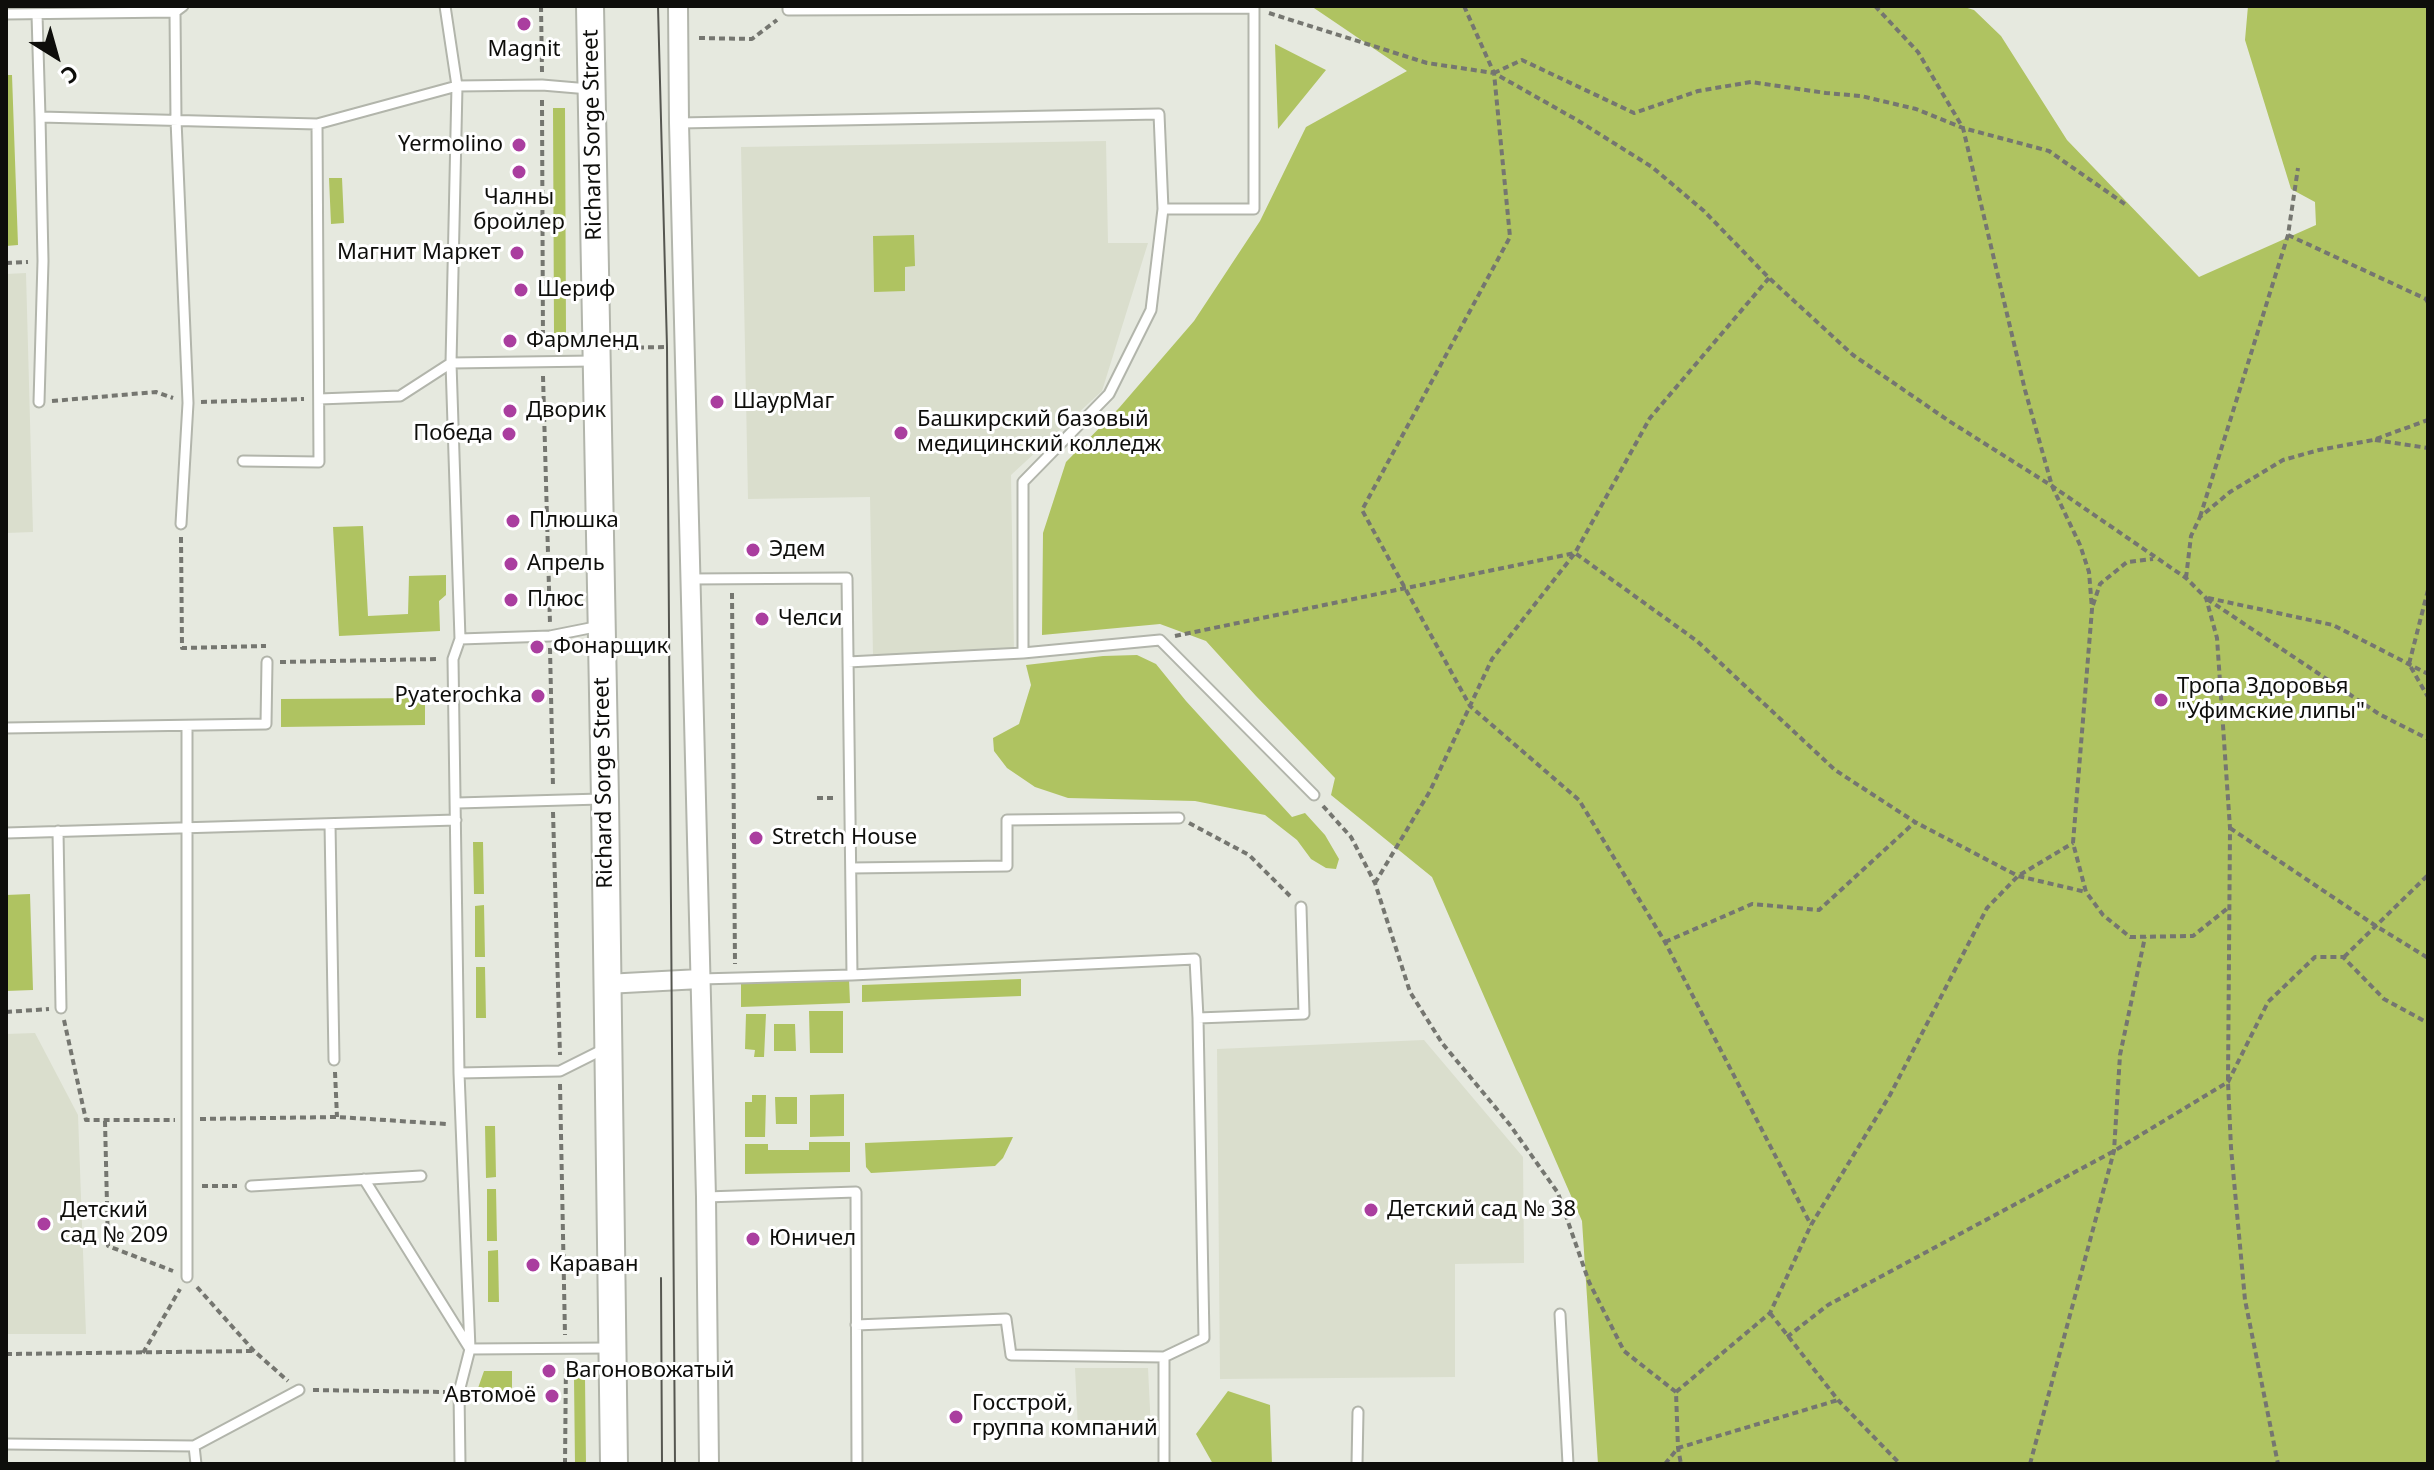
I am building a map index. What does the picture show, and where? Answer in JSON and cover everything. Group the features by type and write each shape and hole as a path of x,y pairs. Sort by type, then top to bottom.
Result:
{"main road":[{"name":"Richard Sorge Street","path":"590,6 614,1464"}],"street":[{"path":"678,6 706,1197 709,1464"},
{"path":"606,984 700,979"}],"lane":[{"path":"445,6 457,86 451,363 460,639 453,659 459,1073 470,1349 459,1392 460,1464"},
{"path":"788,8 1253,7 1254,209 1163,209"},
{"path":"6,14 179,9 176,120 188,403 181,524"},
{"path":"37,14 43,261 39,402"},
{"path":"40,117 317,124 457,86 542,85 592,89"},
{"path":"679,123 1159,114 1163,209 1151,310 1109,394 1023,482 1023,653"},
{"path":"243,461 319,462 317,124"},
{"path":"319,399 400,396 451,363 543,362 596,354"},
{"path":"690,579 847,578 852,975"},
{"path":"460,639 550,636 600,626"},
{"path":"848,662 1023,653 1160,640 1314,795"},
{"path":"6,728 266,724 267,662"},
{"path":"187,727 187,1277"},
{"path":"457,803 605,799"},
{"path":"851,868 1007,866 1007,820 1179,818"},
{"path":"6,833 456,820"},
{"path":"330,824 334,1060"},
{"path":"58,831 61,1008"},
{"path":"1198,1018 1304,1014 1301,907"},
{"path":"700,979 1195,959 1204,1338 1164,1357 1011,1355 1006,1319 856,1325"},
{"path":"459,1073 560,1071 607,1048"},
{"path":"251,1186 421,1176"},
{"path":"364,1179 470,1349"},
{"path":"706,1197 856,1192 857,1464"},
{"path":"1560,1314 1568,1464"},
{"path":"470,1349 612,1348"},
{"path":"1164,1357 1164,1464"},
{"path":"6,1444 194,1446 299,1390"},
{"path":"1357,1464 1358,1412"},
{"path":"194,1446 196,1464"}],"path":[{"path":"541,6 543,349 556,349"},
{"path":"1464,6 1494,73 1510,237 1362,510 1470,706 1579,800 1665,942 1811,1225"},
{"path":"1875,6 1918,52 1963,128 2025,390 2052,486 2080,545 2089,572 2092,609 2073,843 2086,892 2103,915 2130,937 2193,936 2228,908"},
{"path":"1253,7 1427,63 1494,73 1577,120 1652,167 1704,211 1769,278 1853,355 2052,486 2186,578 2206,598 2379,714 2428,739"},
{"path":"699,38 752,39 788,8"},
{"path":"1494,73 1522,60 1634,113 1698,91 1751,82 1861,96 1916,109 1963,128 2049,151 2126,205"},
{"path":"2186,578 2191,536 2200,517 2288,235 2298,168"},
{"path":"2288,235 2426,299 2428,303"},
{"path":"6,263 43,261"},
{"path":"1375,883 1430,791 1492,659 1575,553 1650,418 1769,278"},
{"path":"596,354 685,346"},
{"path":"543,362 566,1350 565,1464"},
{"path":"2200,517 2230,492 2283,460 2373,440 2428,420"},
{"path":"2373,440 2428,448"},
{"path":"181,524 182,648 266,646 267,662 453,659"},
{"path":"1160,640 1575,553 1697,641 1835,770 1915,822 2018,876 2086,892"},
{"path":"2092,609 2100,584 2127,562 2155,558"},
{"path":"731,579 735,978"},
{"path":"2428,590 2409,664 2428,697"},
{"path":"2206,598 2333,625 2428,674"},
{"path":"2206,598 2217,638 2230,828 2228,1082 2231,1148 2245,1300 2278,1464"},
{"path":"1314,795 1351,837 1375,883 1410,992 1442,1043 1510,1125 1558,1193 1589,1282 1624,1351 1676,1392 1681,1464"},
{"path":"733,798 741,798"},
{"path":"1179,818 1249,855 1301,907"},
{"path":"1665,942 1752,904 1819,910 1915,822"},
{"path":"2230,828 2428,958"},
{"path":"1676,1392 1770,1313 1811,1225 1890,1095 1987,908 2018,876 2073,843"},
{"path":"1787,1337 1828,1305 2114,1151 2228,1082 2268,1002 2315,957 2343,957 2428,875"},
{"path":"2030,1464 2114,1151 2120,1055 2145,937"},
{"path":"2343,957 2384,999 2428,1023"},
{"path":"6,1012 61,1008 86,1120 337,1117 461,1125"},
{"path":"334,1060 337,1117"},
{"path":"105,1120 108,1246 187,1277 254,1351 299,1390 459,1392"},
{"path":"188,1185 251,1186"},
{"path":"143,1353 187,1277"},
{"path":"1770,1313 1838,1400 1900,1464"},
{"path":"6,1354 254,1351"},
{"path":"1665,1464 1678,1448 1838,1400"}],"shaded area":[{"name":"Башкирский базовый медицинский колледж","path":"1106,141 1108,243 1148,243 1102,391 1011,475 1014,653 873,655 870,497 748,499 741,147"},
{"path":"26,273 33,532 6,533 6,274"},
{"name":"Детский сад № 209","path":"35,1033 78,1115 86,1334 6,1334 6,1034"},
{"name":"Детский сад № 38","path":"1424,1040 1523,1157 1524,1263 1455,1264 1455,1377 1220,1379 1217,1049"},
{"path":"1075,1368 1148,1368 1151,1430 1078,1429"}],"green space":[{"path":"1311,6 1961,6 1974,10 2001,36 2067,140 2199,277 2316,225 2315,202 2291,189 2245,40 2248,6 2428,6 2428,1464 1598,1464 1582,1221 1432,877 1331,795 1335,778 1206,641 1160,624 1042,635 1043,533 1066,462 1119,408 1194,321 1260,221 1306,127 1407,71"},
{"path":"1275,44 1326,70 1278,129"},
{"path":"6,75 12,75 18,245 6,246"},
{"path":"553,108 565,108 566,333 554,333"},
{"path":"329,178 342,178 344,223 331,224"},
{"path":"914,235 915,266 905,267 905,291 874,292 873,236"},
{"path":"363,526 368,616 408,614 409,576 446,575 446,595 439,601 440,631 339,636 333,527"},
{"path":"1137,655 1156,664 1292,817 1305,813 1325,835 1339,859 1336,869 1326,868 1311,859 1297,840 1265,815 1195,801 1068,798 1035,787 1007,768 994,751 993,738 1019,724 1031,685 1026,665"},
{"path":"425,698 425,725 281,727 281,699"},
{"path":"473,842 483,842 484,894 474,894"},
{"path":"30,894 33,990 6,991 6,895"},
{"path":"484,905 485,957 475,957 475,906"},
{"path":"476,967 485,967 486,1018 476,1018"},
{"path":"849,979 850,1003 741,1007 741,983"},
{"path":"1021,979 1021,996 862,1002 862,985"},
{"path":"809,1011 843,1011 843,1053 810,1053"},
{"path":"746,1014 766,1014 764,1057 754,1057 755,1050 745,1049"},
{"path":"774,1024 795,1024 796,1051 774,1051"},
{"path":"844,1094 844,1136 810,1137 810,1095"},
{"path":"752,1095 766,1095 765,1137 745,1137 745,1102 752,1102"},
{"path":"775,1097 797,1097 797,1124 776,1124"},
{"path":"485,1126 495,1126 496,1177 486,1178"},
{"path":"1013,1137 1003,1158 995,1166 871,1173 866,1167 865,1143"},
{"path":"809,1142 850,1142 850,1172 745,1174 745,1144 768,1144 768,1150 809,1150"},
{"path":"487,1189 496,1189 497,1241 487,1241"},
{"path":"498,1250 499,1302 488,1302 488,1251"},
{"path":"484,1371 512,1371 512,1391 477,1391"},
{"path":"574,1378 585,1378 586,1464 575,1464"},
{"path":"1228,1391 1270,1405 1272,1464 1213,1464 1196,1434"}],"tram line":[{"path":"658,6 667,347 675,1464"},
{"path":"661,1278 662,1464"}],"place":[{"name":"Magnit","path":"524,24"},
{"name":"Yermolino","path":"519,145"},
{"name":"Чалны бройлер","path":"519,172"},
{"name":"Магнит Маркет","path":"517,253"},
{"name":"Шериф","path":"521,290"},
{"name":"Фармленд","path":"510,341"},
{"name":"ШаурМаг","path":"717,402"},
{"name":"Дворик","path":"510,411"},
{"name":"Башкирский базовый медицинский колледж","path":"901,433"},
{"name":"Победа","path":"509,434"},
{"name":"Плюшка","path":"513,521"},
{"name":"Эдем","path":"753,550"},
{"name":"Апрель","path":"511,564"},
{"name":"Плюс","path":"511,600"},
{"name":"Челси","path":"762,619"},
{"name":"Фонарщик","path":"537,647"},
{"name":"Pyaterochka","path":"538,696"},
{"name":"Тропа Здоровья \"Уфимские липы\"","path":"2161,700"},
{"name":"Stretch House","path":"756,838"},
{"name":"Детский сад № 38","path":"1371,1210"},
{"name":"Детский сад № 209","path":"44,1224"},
{"name":"Юничел","path":"753,1239"},
{"name":"Караван","path":"533,1265"},
{"name":"Вагоновожатый","path":"549,1371"},
{"name":"Автомоё","path":"552,1396"},
{"name":"Госстрой, группа компаний","path":"956,1417"}]}
